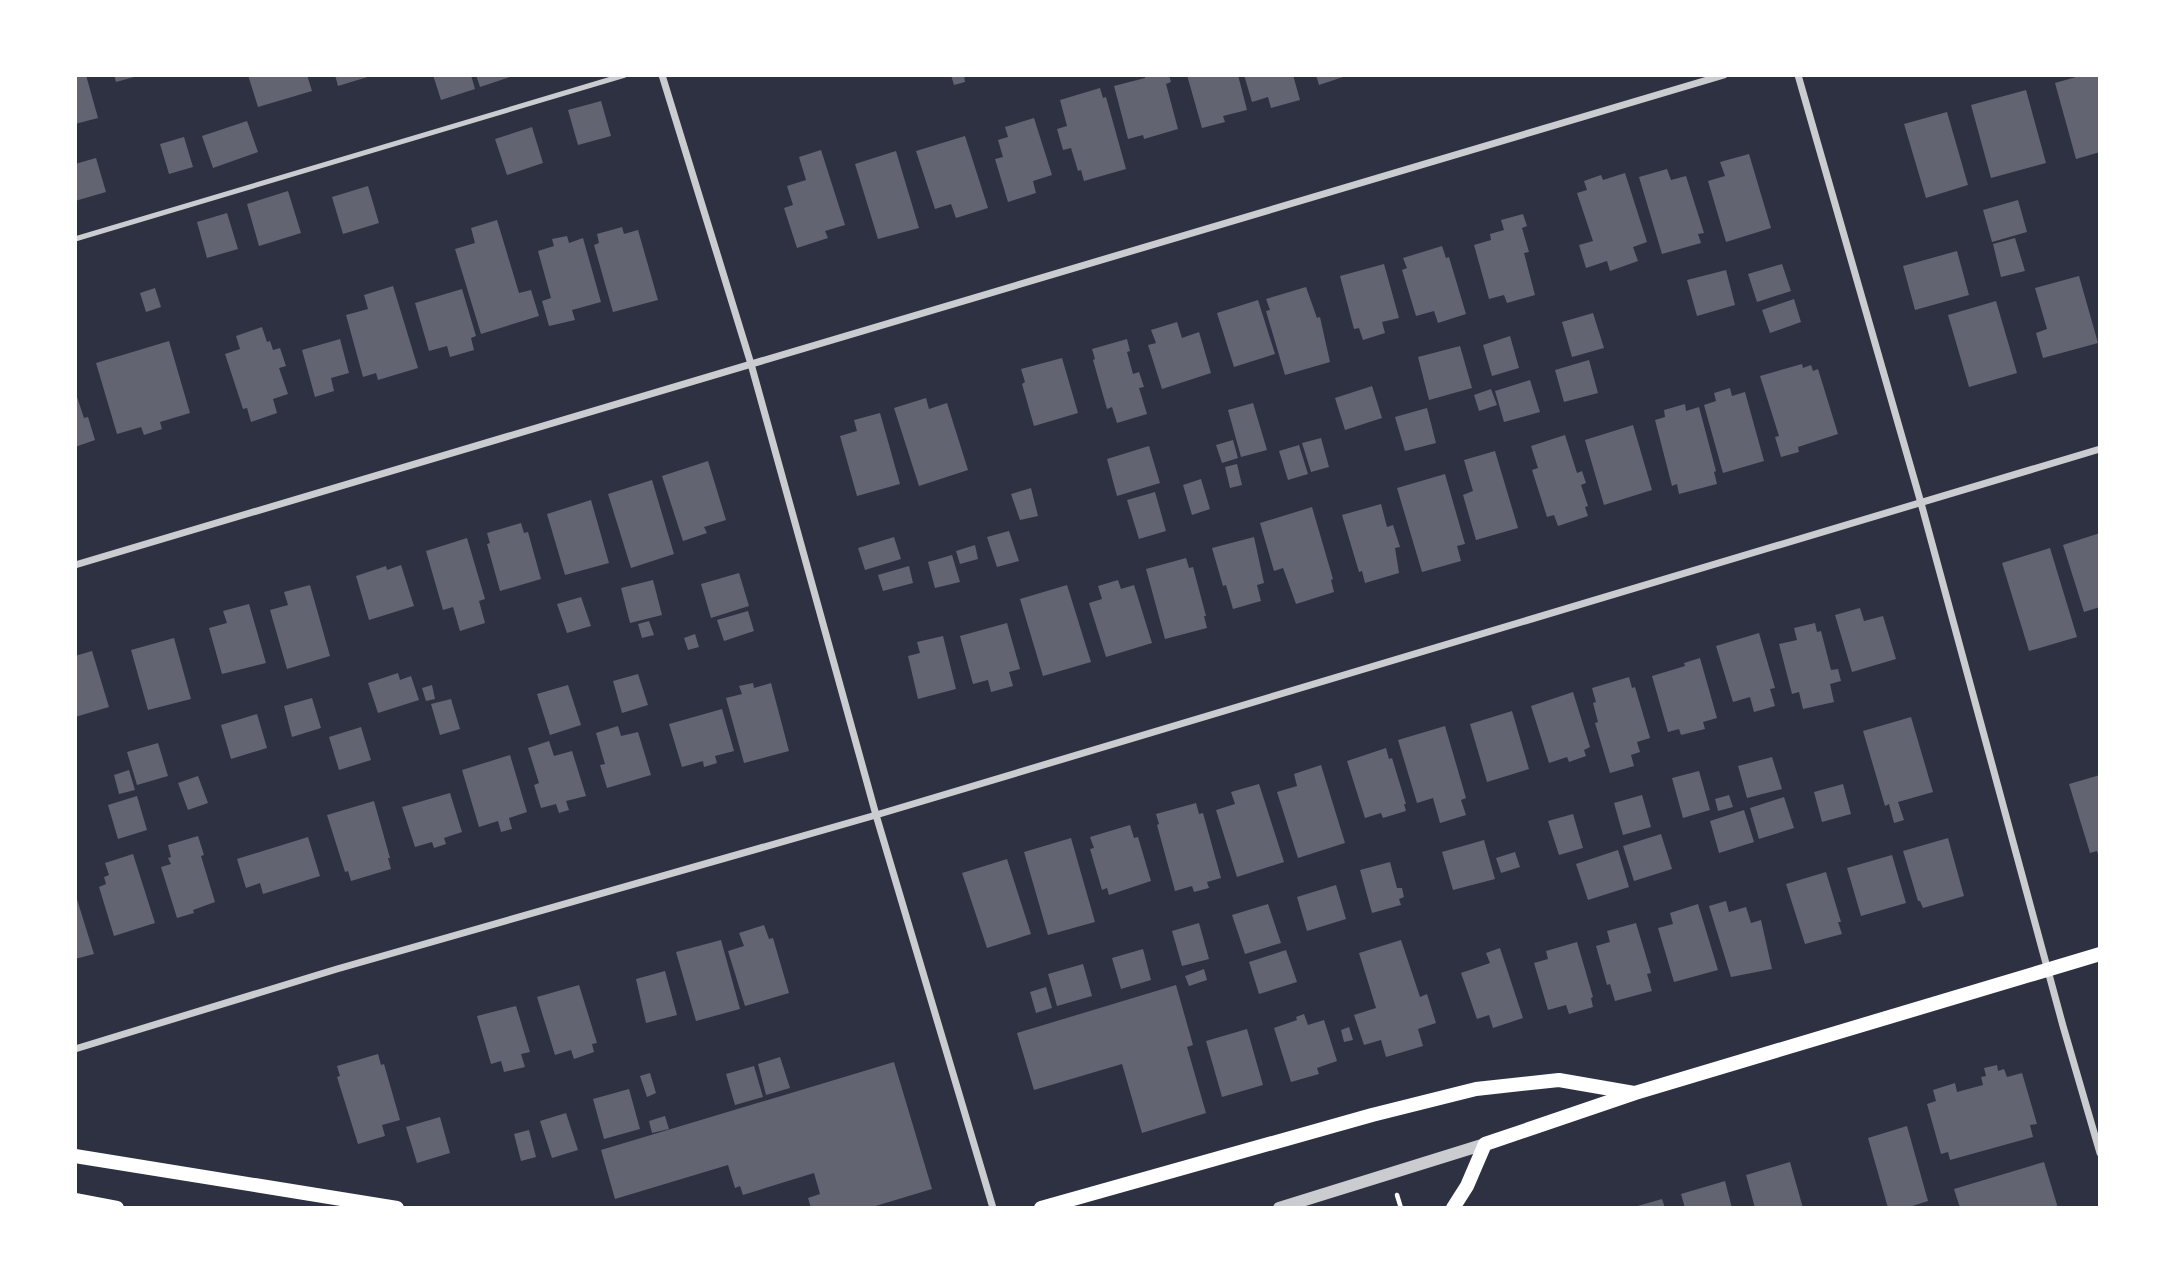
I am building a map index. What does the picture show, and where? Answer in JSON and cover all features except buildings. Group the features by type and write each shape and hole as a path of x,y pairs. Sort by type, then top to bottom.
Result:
{"main road":[{"path":"1453,1208 1467,1185 1485,1144 1635,1093 2100,954"},
{"path":"1041,1208 1476,1089 1559,1080 1635,1093"},
{"path":"75,1156 397,1208"},
{"path":"75,1200 117,1208"}],"street":[{"path":"662,75 751,364 876,815 993,1208"},
{"path":"75,565 1724,75"},
{"path":"1798,75 1921,503 2100,1153"},
{"path":"75,1049 337,969 876,815 2100,449"},
{"path":"1279,1208 1485,1144"}],"lane":[{"path":"75,239 625,75"}]}
